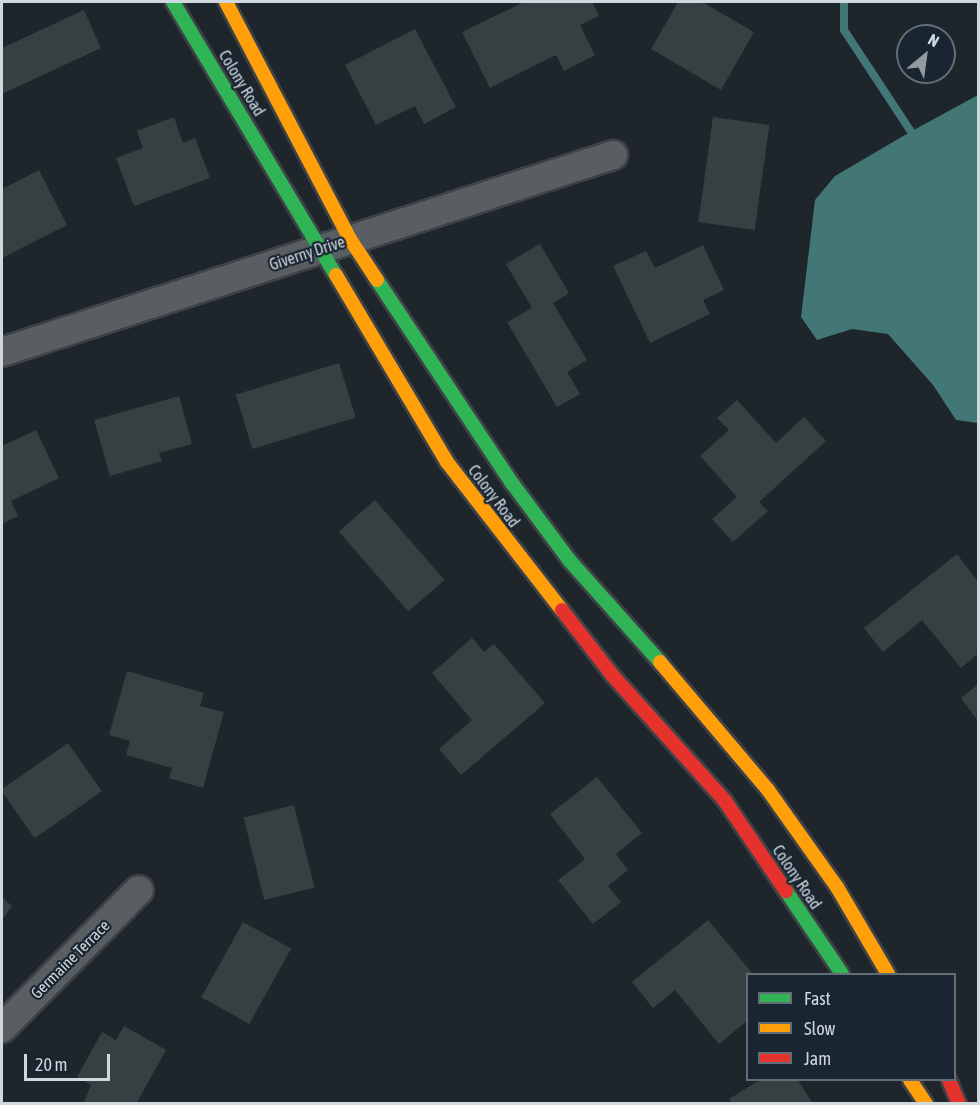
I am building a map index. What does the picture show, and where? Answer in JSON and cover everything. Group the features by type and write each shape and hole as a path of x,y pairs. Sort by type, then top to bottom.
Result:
{"main road":[{"name":"Colony Road","path":"173,2 322,248 447,462 613,676 725,801 841,973"},
{"name":"Colony Road","path":"226,2 350,238 512,483 570,561 700,707 768,790 837,887 887,973"},
{"path":"911,1081 926,1104"},
{"path":"949,1081 959,1104"}],"street":[{"name":"Giverny Drive","path":"2,352 350,238 614,155"},
{"name":"Germaine Terrace","path":"2,1028 139,890"}],"shaded area":[{"path":"978,95 978,423 956,420 933,385 888,334 852,329 817,340 801,317 815,200 835,176"}],"building":[{"path":"524,2 592,2 599,16 580,25 595,55 564,71 556,55 490,88 462,32"},
{"path":"678,2 702,2 754,32 721,90 651,49"},
{"path":"84,10 101,48 2,94 2,48"},
{"path":"415,29 456,107 424,124 415,106 376,125 345,65"},
{"path":"174,117 183,143 195,138 210,178 134,206 116,158 143,148 137,131"},
{"path":"713,117 769,125 755,230 698,222"},
{"path":"39,170 67,225 2,258 2,189"},
{"path":"540,244 569,293 553,303 587,360 567,372 580,394 557,407 507,322 532,308 506,264"},
{"path":"703,245 724,290 703,300 710,314 650,343 613,266 646,251 655,268"},
{"path":"339,363 356,418 252,449 236,395"},
{"path":"179,396 192,444 159,453 162,461 110,476 94,420"},
{"path":"737,400 776,443 804,417 826,441 759,502 768,511 733,542 712,519 737,497 700,456 729,430 717,418"},
{"path":"36,430 59,478 11,501 18,516 2,524 2,446"},
{"path":"375,500 445,580 408,611 339,531"},
{"path":"957,554 978,582 978,654 961,668 922,620 883,652 864,628"},
{"path":"472,638 484,652 494,644 545,703 461,775 439,749 472,720 432,673"},
{"path":"127,671 204,693 200,706 224,712 203,788 169,778 172,768 126,755 130,741 109,735"},
{"path":"978,684 978,721 961,698"},
{"path":"68,743 102,791 35,838 2,789"},
{"path":"597,777 642,833 616,854 628,870 608,886 621,902 593,924 558,880 585,859 550,814"},
{"path":"294,805 315,887 264,900 244,818"},
{"path":"2,897 12,906 2,920"},
{"path":"708,920 752,973 746,973 746,1022 719,1044 675,990 653,1008 632,982"},
{"path":"243,922 291,949 249,1024 201,997"},
{"path":"124,1026 166,1050 136,1104 83,1104 91,1085 77,1077 102,1032 116,1040"},
{"path":"758,1081 799,1081 813,1104 732,1104 729,1099"}],"waterway":[{"path":"844,2 844,30 916,139"}],"traffic: fast":[{"path":"173,2 336,275"},
{"path":"377,280 512,483 570,561 660,662"},
{"path":"786,891 841,973"}],"traffic: slow":[{"path":"226,2 350,239 377,280"},
{"path":"336,275 447,462 562,610"},
{"path":"660,662 768,790 837,887 887,973"},
{"path":"911,1081 926,1104"}],"traffic: jam":[{"path":"562,610 613,676 725,801 786,891"},
{"path":"949,1081 959,1104"}]}
